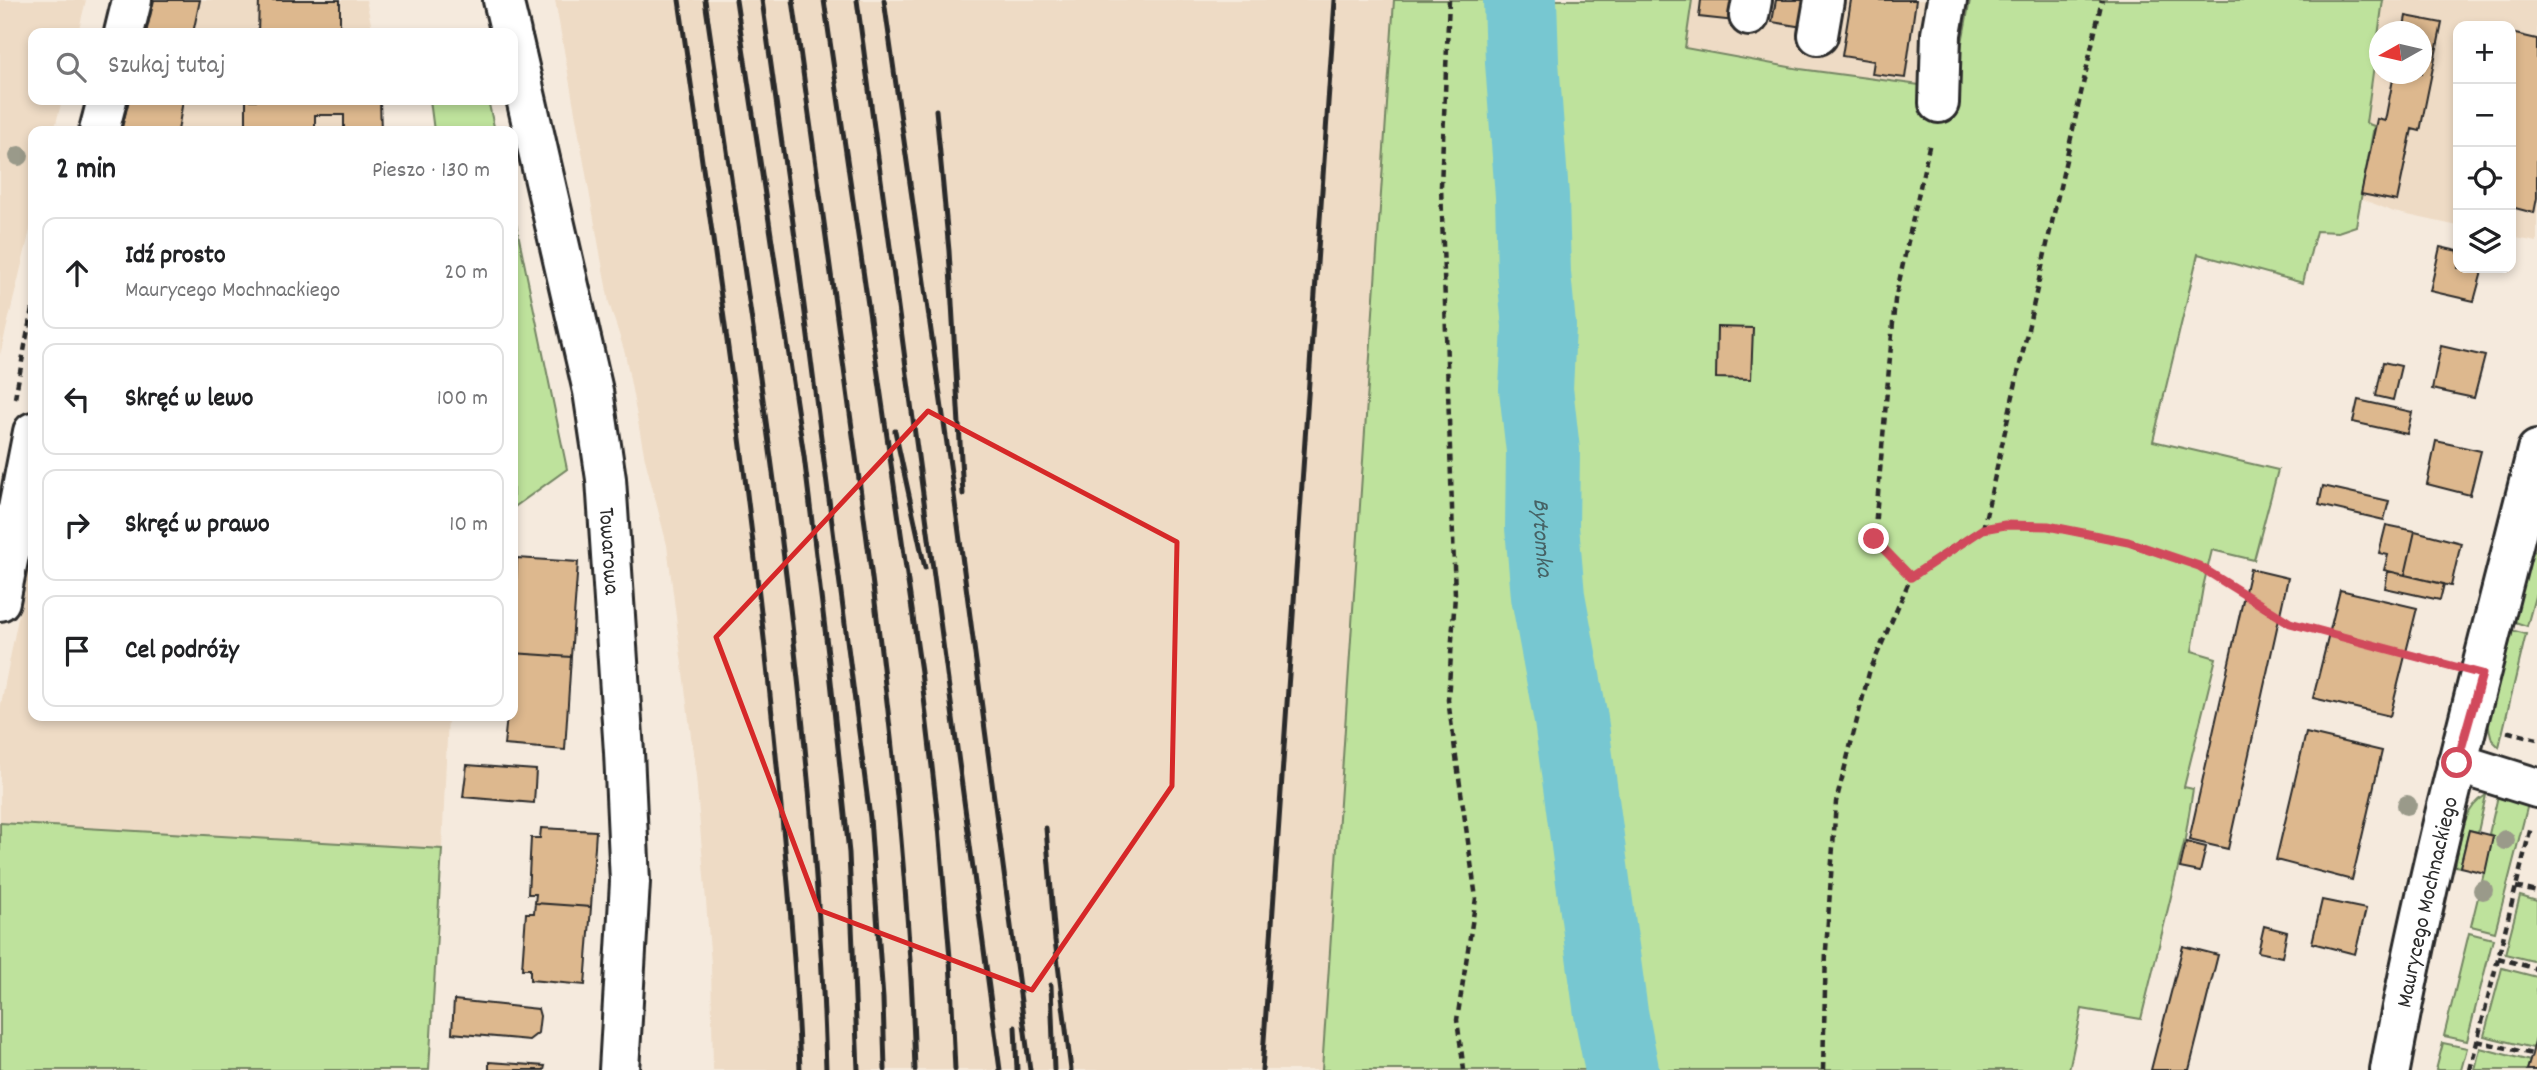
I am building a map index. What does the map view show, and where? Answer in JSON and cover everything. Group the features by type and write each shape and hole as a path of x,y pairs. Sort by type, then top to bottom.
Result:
{"street":[{"path":"125,28 132,0"},
{"path":"503,0 510,28"},
{"path":"1938,103 1941,34 1947,0"},
{"name":"Towarowa","path":"518,63 593,391 606,479 630,881 619,1070"},
{"path":"100,126 106,105"},
{"path":"0,601 23,422"},
{"name":"Maurycego Mochnackiego","path":"2390,1070 2404,992 2457,763 2482,674 2537,450"},
{"path":"2457,763 2535,801"}],"path":[{"path":"1449,0 1441,186 1455,595 1448,700 1476,898 1457,1020 1464,1070"},
{"path":"1983,529 2102,0"},
{"path":"1911,577 1874,539 1895,300 1938,103"},
{"path":"23,422 28,363"},
{"path":"1823,1070 1826,950 1836,802 1869,673 1911,577 1983,529 2005,525 2048,526 2128,542 2199,566 2290,623 2482,674"},
{"path":"2470,1070 2535,801"},
{"path":"2516,887 2537,892"},
{"path":"2498,958 2537,969"},
{"path":"2477,1041 2532,1054"}],"highlighted area":[{"path":"928,411 1177,542 1172,786 1032,990 819,910 716,637"}],"shaded area":[{"path":"0,0 86,0 79,28 28,28 28,105 61,105 55,126 28,126 28,239 0,355"},
{"path":"154,0 366,0 372,28 147,28"},
{"path":"555,0 1394,0 1322,1070 713,1070 711,964 696,776 667,545 645,459 625,353 609,303"},
{"path":"1692,0 1970,0 1954,86 1927,86 1800,69 1685,48"},
{"path":"2383,0 2537,0 2537,242 2516,238 2516,21 2453,21 2453,225 2394,212 2360,198 2374,126 2366,124 2371,84 2432,84 2432,21 2380,21"},
{"path":"128,105 380,105 381,126 122,126"},
{"path":"28,567 28,721 448,721 442,849 0,823 0,709"}],"green space":[{"path":"1394,0 1692,0 1685,48 1800,69 1927,86 1954,86 1970,0 2383,0 2380,21 2369,21 2369,84 2371,84 2366,123 2374,126 2356,226 2338,232 2316,231 2303,283 2198,254 2153,441 2278,470 2254,560 2212,550 2192,651 2216,658 2184,787 2193,789 2185,839 2141,1019 2082,1009 2069,1070 1322,1070"},
{"path":"431,105 489,105 494,126 433,126"},
{"path":"518,233 567,469 518,504"},
{"path":"2530,550 2537,552 2537,589 2527,626 2512,621"},
{"path":"2511,630 2526,634 2499,747 2492,740 2487,720"},
{"path":"2486,795 2478,832 2469,830 2460,867 2455,866 2467,817 2471,809"},
{"path":"2498,796 2528,804 2495,932 2471,926 2493,836 2489,834"},
{"path":"0,823 442,849 429,1070 0,1070"},
{"path":"2520,896 2537,901 2537,962 2505,954"},
{"path":"2469,933 2493,939 2467,1041 2444,1036"},
{"path":"2502,968 2537,977 2537,1034 2533,1048 2484,1036"},
{"path":"2443,1043 2467,1048 2461,1070 2436,1070"},
{"path":"2480,1048 2530,1061 2527,1070 2475,1070"}],"building":[{"path":"154,0 200,0 194,28 147,28"},
{"path":"259,0 340,0 340,28 258,28"},
{"path":"1701,0 1738,0 1735,21 1699,17"},
{"path":"1776,0 1808,0 1803,27 1772,22"},
{"path":"1851,0 1916,0 1905,78 1872,74 1874,61 1842,56"},
{"path":"2406,16 2432,21 2405,21"},
{"path":"2432,21 2442,23 2432,72"},
{"path":"2516,34 2537,39 2537,198 2534,213 2516,208"},
{"path":"2392,84 2430,84 2420,131 2412,129 2397,201 2361,194 2377,119 2385,121"},
{"path":"128,105 182,105 179,126 122,126"},
{"path":"246,105 380,105 381,126 344,126 344,115 315,115 315,126 246,126"},
{"path":"2440,247 2453,250 2453,273 2482,273 2474,301 2430,291"},
{"path":"1717,327 1753,328 1751,379 1716,378"},
{"path":"2441,346 2485,356 2474,398 2432,389"},
{"path":"2383,362 2401,366 2393,400 2376,396"},
{"path":"2358,400 2412,412 2407,434 2353,422"},
{"path":"2436,441 2481,451 2470,495 2427,484"},
{"path":"2323,486 2389,501 2384,520 2319,505"},
{"path":"2386,525 2415,531 2405,575 2384,570 2388,555 2379,553"},
{"path":"2415,531 2461,543 2451,586 2405,575"},
{"path":"518,558 578,562 571,657 518,653"},
{"path":"2250,569 2288,578 2228,849 2189,840"},
{"path":"2388,571 2444,584 2440,600 2385,588"},
{"path":"2340,590 2417,608 2390,716 2313,698"},
{"path":"518,653 571,657 565,750 504,745 506,721 518,721"},
{"path":"2306,733 2382,751 2352,880 2276,860"},
{"path":"467,765 536,770 534,803 463,797"},
{"path":"541,828 596,831 591,907 535,903 536,894 528,894 531,838 540,838"},
{"path":"2469,830 2493,836 2485,873 2460,867"},
{"path":"2186,842 2206,847 2200,872 2180,868"},
{"path":"2322,900 2366,909 2355,954 2312,943"},
{"path":"535,903 591,907 585,985 530,980 530,969 522,969 526,913 534,913"},
{"path":"2264,926 2287,932 2282,957 2258,952"},
{"path":"2183,946 2218,955 2189,1070 2151,1070"},
{"path":"454,1000 538,1009 538,1033 529,1040 452,1033"},
{"path":"2537,1034 2537,1070 2527,1070 2532,1054"},
{"path":"489,1062 545,1066 544,1070 489,1070"}],"waterway":[{"name":"Bytomka","path":"1520,0 1539,326 1536,389 1543,451 1542,527 1548,596 1571,720 1611,1013 1622,1070"}],"railway":[{"path":"679,0 754,551 790,902 800,1070"},
{"path":"705,0 763,400 797,667 820,936 826,1070"},
{"path":"736,0 804,456 829,662 849,853 858,1070"},
{"path":"762,0 870,818 883,999 885,1070"},
{"path":"793,0 886,696 907,920 915,1070"},
{"path":"824,0 921,672 939,827 950,958 955,1070"},
{"path":"857,0 1000,1070"},
{"path":"884,0 950,465 1030,1070"},
{"path":"1262,1070 1335,0"},
{"path":"936,110 949,251 963,494"},
{"path":"895,431 925,568"},
{"path":"1046,828 1055,940 1071,1070"},
{"path":"1051,985 1054,1070"},
{"path":"1015,1027 1017,1070"}],"route":[{"path":"1874,539 1911,577 1983,529 2005,525 2048,526 2128,542 2199,566 2290,623 2482,674 2457,763"}]}
